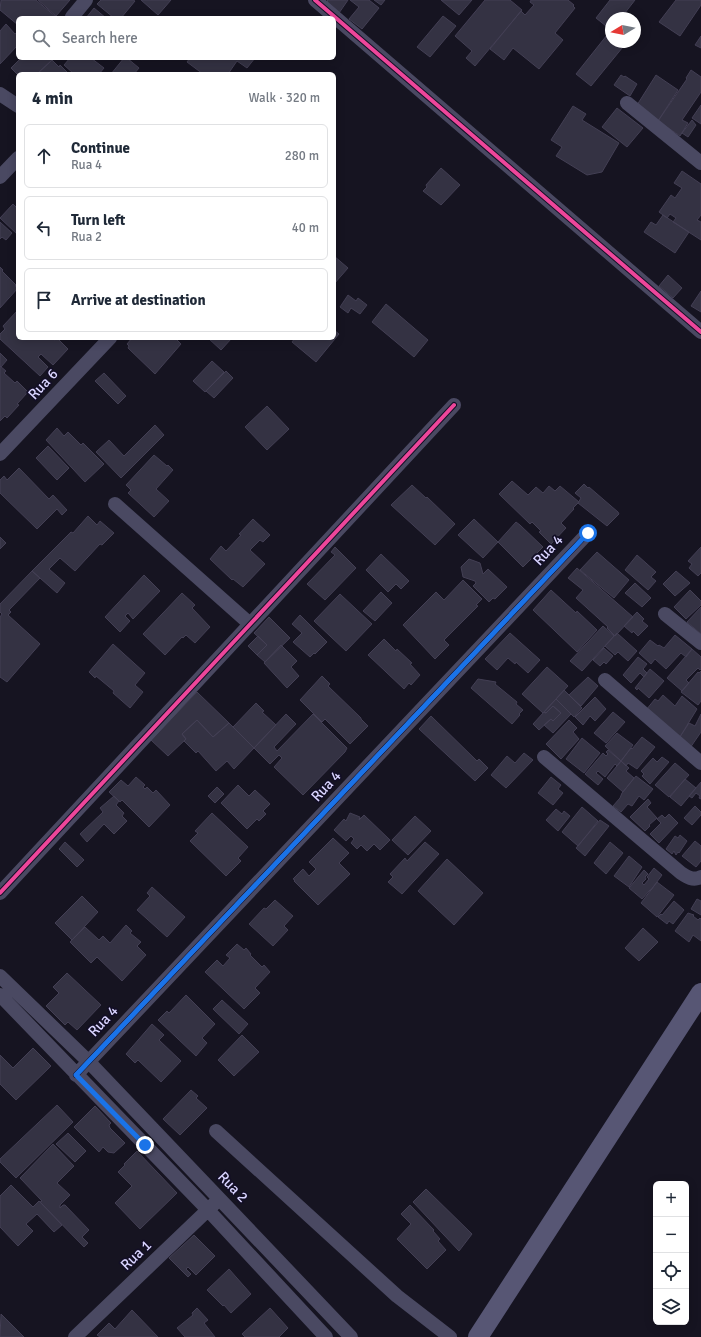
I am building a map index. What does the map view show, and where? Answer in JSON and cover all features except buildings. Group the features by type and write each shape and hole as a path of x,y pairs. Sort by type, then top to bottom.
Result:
{"street":[{"path":"73,16 86,0"},
{"path":"315,0 334,16"},
{"path":"336,18 701,332"},
{"path":"0,94 16,105"},
{"path":"627,103 701,163"},
{"path":"0,177 16,160"},
{"name":"Rua 6","path":"0,454 108,340"},
{"path":"0,893 454,405"},
{"path":"115,504 250,624"},
{"name":"Rua 4","path":"2,987 32,1028 76,1075 588,533"},
{"path":"665,614 701,643"},
{"path":"605,680 701,763"},
{"path":"544,757 681,872 689,878 694,879 701,877"},
{"name":"Rua 4","path":"2,987 44,1019 88,1062"},
{"path":"478,1337 701,993"},
{"path":"32,1028 44,1019"},
{"name":"Rua 2","path":"88,1062 220,1198 351,1337"},
{"path":"76,1075 208,1210 326,1337"},
{"path":"216,1131 396,1296 450,1337"},
{"path":"145,1145 159,1135"},
{"name":"Rua 1","path":"75,1337 220,1198"},
{"path":"316,1326 329,1313"}],"cycle path":[{"path":"315,0 334,16"},
{"path":"336,18 701,332"},
{"path":"0,893 454,405"},
{"path":"76,1075 588,533"}],"route":[{"path":"145,1145 76,1075 588,533"}]}
